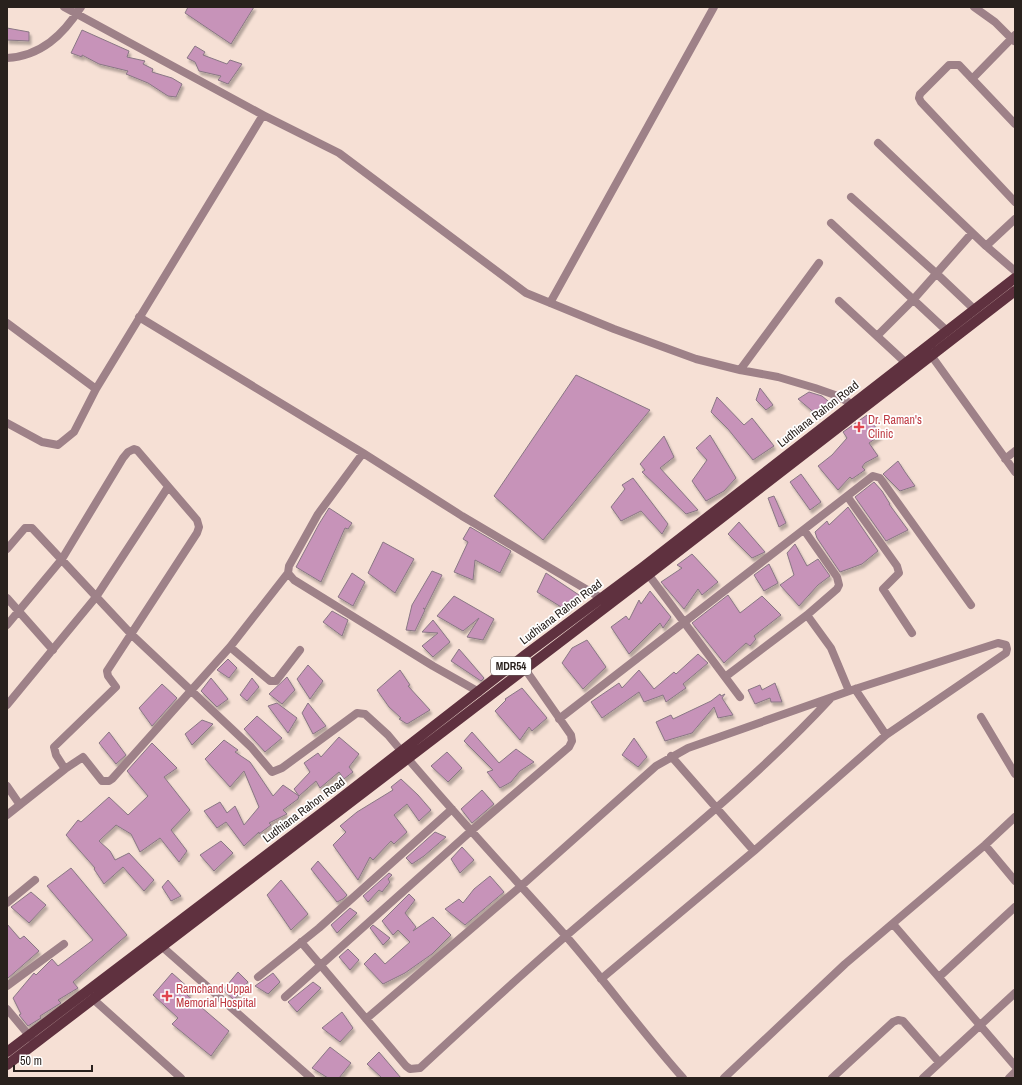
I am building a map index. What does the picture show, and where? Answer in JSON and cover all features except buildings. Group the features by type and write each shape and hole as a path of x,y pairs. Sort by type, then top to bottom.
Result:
{"main road":[{"name":"Ludhiana Rahon Road","path":"404,755 479,692 601,598 645,571 859,412 928,351 947,332 1015,278"},
{"name":"Ludhiana Rahon Road","path":"7,1065 33,1039 404,755 525,669 607,605 645,571 852,404 906,363 928,351 1015,291"},
{"name":"Ludhiana Rahon Road","path":"7,1052 33,1039 93,999 158,944"}],"street":[{"path":"64,7 76,15 263,115 339,153 526,293 614,329 696,359 740,370 778,377 815,388 852,404 859,412"},
{"path":"7,58 22,57 42,49 61,34 81,7"},
{"path":"550,303 714,7"},
{"path":"972,79 1014,39 995,22 974,7"},
{"path":"1015,124 959,65 951,64 920,94 919,98 1015,202"},
{"path":"7,423 50,445 58,445 74,432 96,388 263,115"},
{"path":"878,143 972,233 1015,271"},
{"path":"850,197 937,274 975,310"},
{"path":"986,246 1015,219"},
{"path":"831,223 947,332"},
{"path":"878,335 937,274 972,233"},
{"path":"740,370 819,263"},
{"path":"839,301 878,335 906,363"},
{"path":"139,317 363,453 469,520 601,598"},
{"path":"7,323 96,388"},
{"path":"928,351 1015,472"},
{"path":"7,625 62,559 128,452 134,449 137,450 197,520 199,527 177,566 107,671 108,676 115,685 114,690 54,747 56,755 65,769"},
{"path":"1005,459 1015,451"},
{"path":"7,815 65,769 83,757 102,781 109,781 230,647 288,573 289,566 318,514 363,453"},
{"path":"559,719 804,530 870,477 877,476 880,478 971,605"},
{"path":"7,705 96,597 168,486"},
{"path":"846,496 898,566 898,573 882,589 912,633"},
{"path":"7,549 25,528 28,527 62,559 132,634 251,747 272,772 282,768 361,712 373,720 565,936 652,1044 683,1078"},
{"path":"725,677 807,615 837,589 839,585 837,577 804,530"},
{"path":"645,571 740,697"},
{"path":"288,573 294,580 393,642 479,692"},
{"path":"7,598 53,650"},
{"path":"807,615 831,648 852,690 886,735"},
{"path":"366,1019 520,887 642,777 671,756 688,748 852,690 998,643 1006,645 1006,653 886,735 754,851 601,979"},
{"path":"230,647 270,682 276,681 300,650"},
{"path":"285,997 471,831 569,747 572,741 571,735 525,669"},
{"path":"301,942 406,1066 410,1069 420,1068 565,936 717,807 804,727 830,698"},
{"path":"981,717 1015,774"},
{"path":"671,756 754,851"},
{"path":"7,786 20,804"},
{"path":"258,977 301,942 452,809"},
{"path":"724,1078 845,964 985,845 1015,816"},
{"path":"985,845 1015,881"},
{"path":"7,903 35,880"},
{"path":"939,977 1015,906"},
{"path":"893,924 979,1026 1015,1066"},
{"path":"7,986 64,944"},
{"path":"158,944 311,1078"},
{"path":"923,1078 1015,993"},
{"path":"93,999 181,1078"},
{"path":"7,1009 33,1039"},
{"path":"832,1078 893,1022 898,1020 902,1022 939,1062"},
{"path":"1009,1078 1015,1072"}],"place":[{"name":"Dr. Raman's Clinic","path":"859,427"},
{"name":"Ramchand Uppal Memorial Hospital","path":"167,996"}]}
